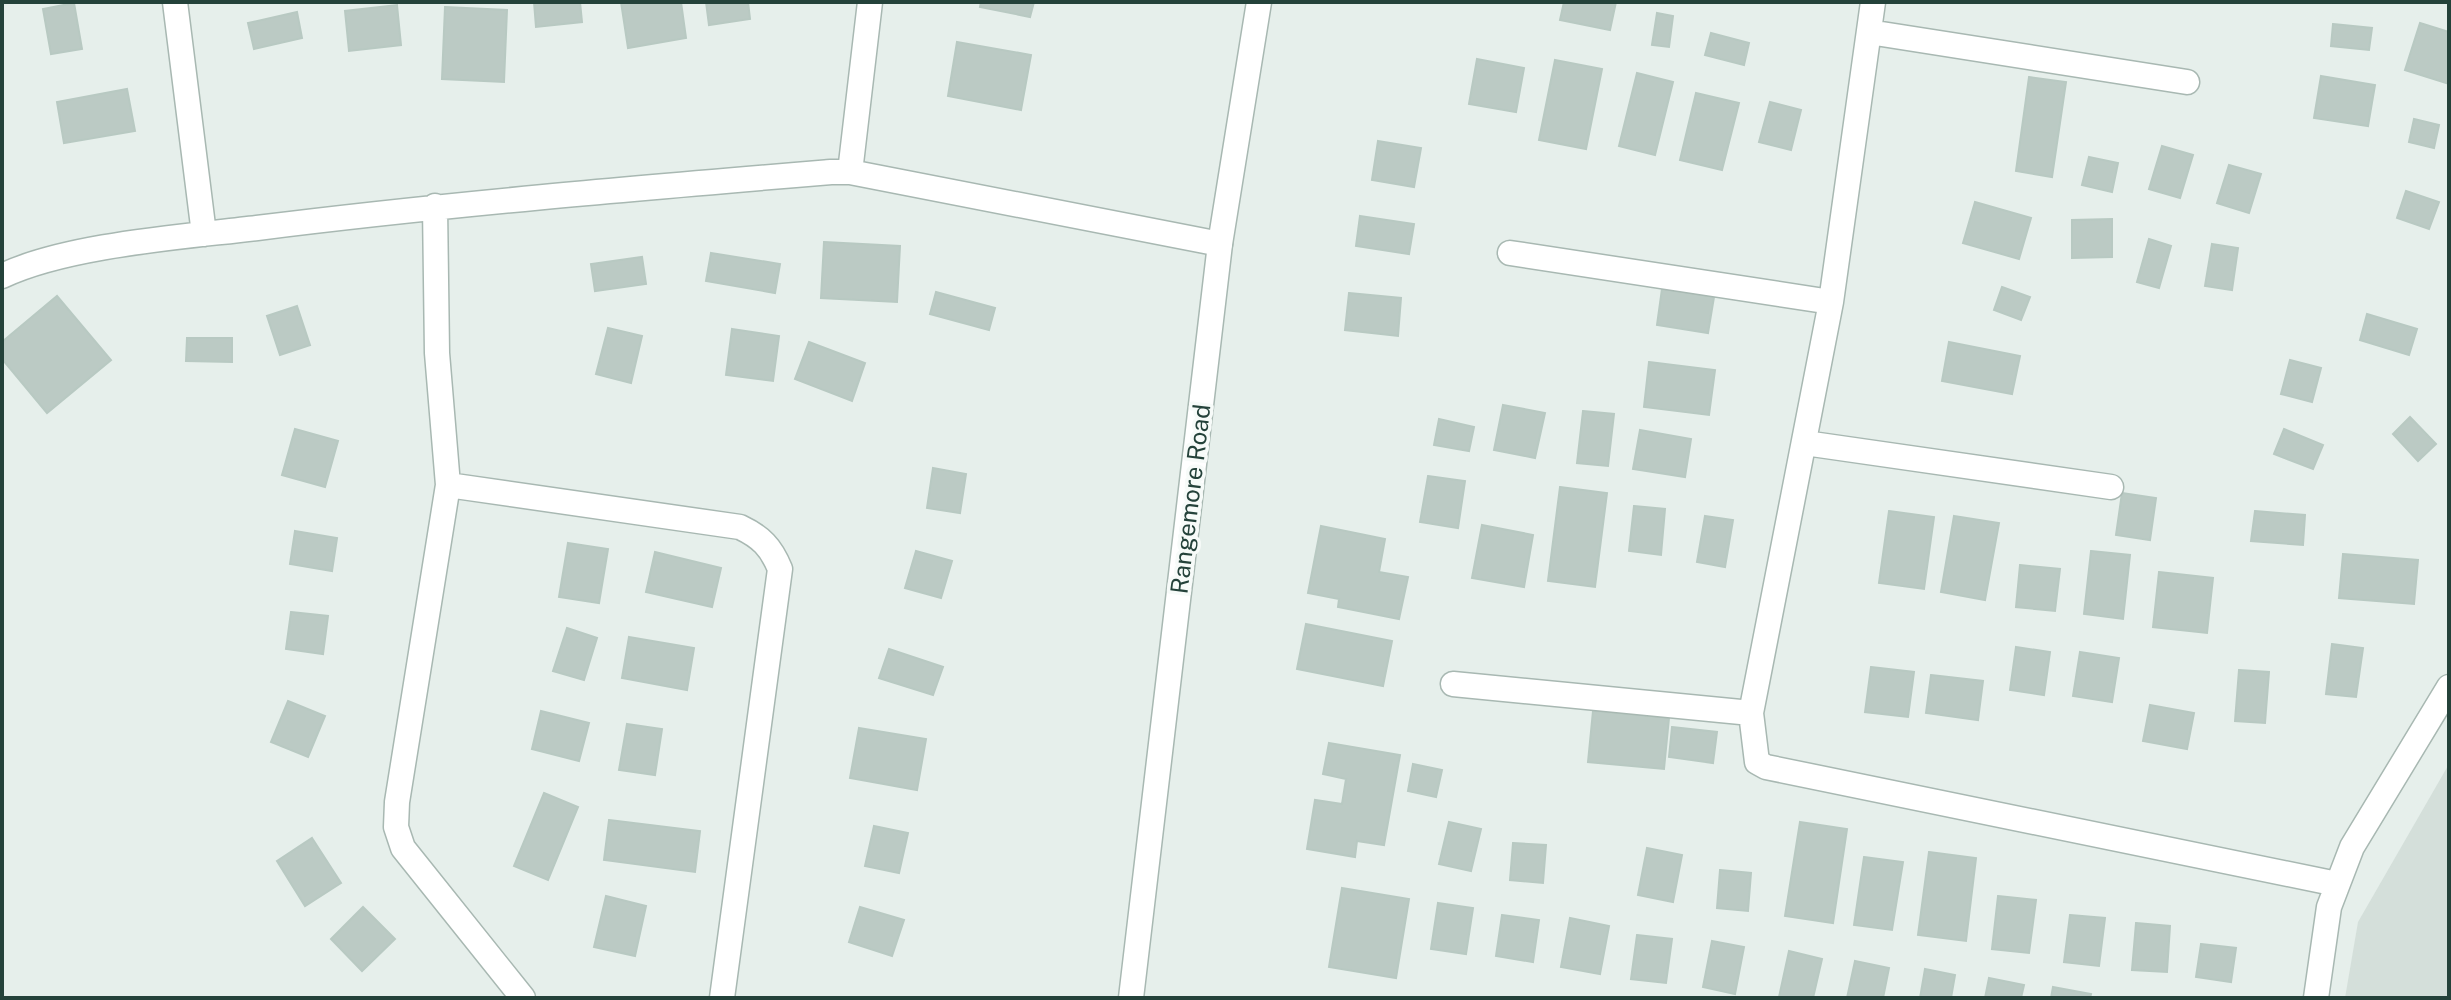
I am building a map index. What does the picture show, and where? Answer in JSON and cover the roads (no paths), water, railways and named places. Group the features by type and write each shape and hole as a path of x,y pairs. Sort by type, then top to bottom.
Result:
{"street":[{"path":"175,2 204,234"},
{"path":"850,172 870,2"},
{"name":"Rangemore Road","path":"1131,998 1220,244 1259,2"},
{"path":"1873,2 1831,302 1751,713 1757,762 1766,767 2337,884"},
{"path":"1869,32 2187,82"},
{"path":"2,276 27,264 54,258 204,234 435,206 850,172 1220,244"},
{"path":"435,206 437,353 448,485 397,802 396,827 403,848 523,998"},
{"path":"1510,253 1831,302"},
{"path":"1805,443 2111,487"},
{"path":"448,485 740,527 765,542 774,555 780,569 722,998"},
{"path":"1453,684 1751,713"},
{"path":"2316,998 2329,907 2337,884 2374,806 2449,687"}]}
